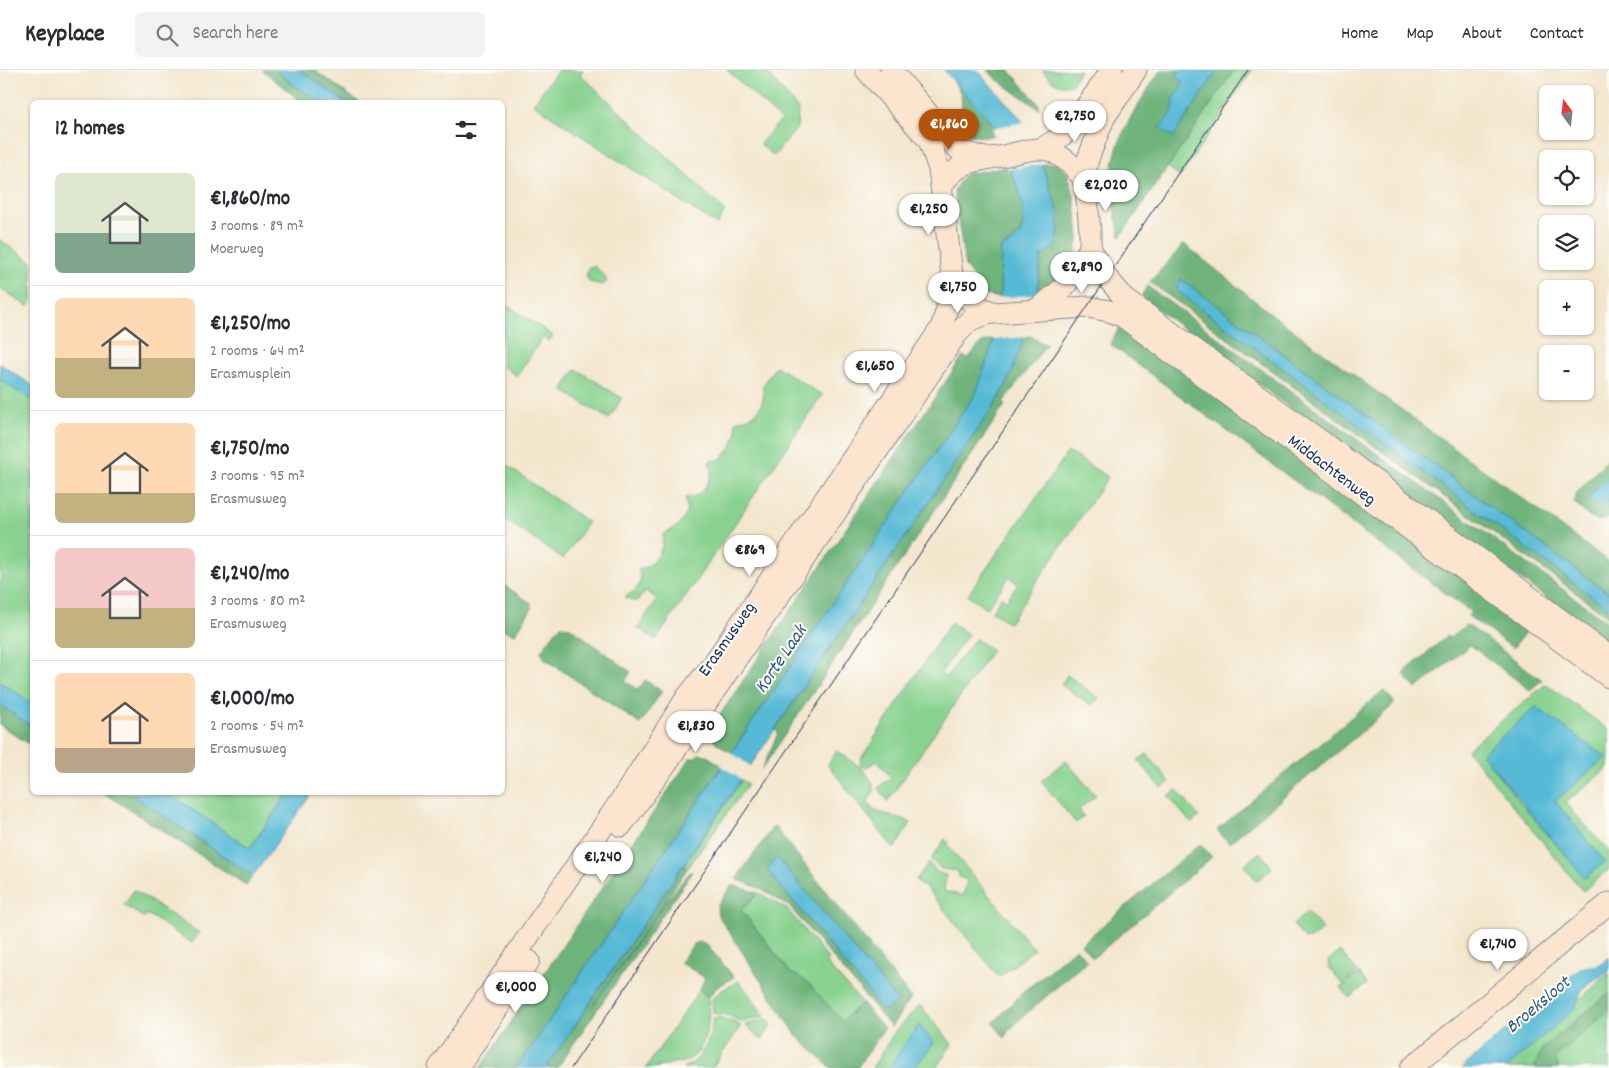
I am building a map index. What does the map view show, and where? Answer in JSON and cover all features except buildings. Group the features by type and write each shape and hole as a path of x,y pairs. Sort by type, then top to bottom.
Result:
{"main road":[{"path":"866,70 929,140 939,169 953,282 977,306 992,313 1037,310 1062,290 1075,274 1090,247 1084,180 1088,159 1104,118 1136,70"},
{"path":"891,70 960,151 993,157"},
{"path":"941,186 959,166 1040,148 1058,139 1070,129 1112,70"},
{"path":"1040,148 1053,151 1065,159 1084,180"},
{"name":"Middachtenweg","path":"1090,247 1103,274 1125,299 1346,459 1609,656"},
{"name":"Erasmusweg","path":"439,1068 623,797 674,717 941,328 953,282"},
{"name":"Middachtenweg","path":"1037,310 1098,308 1109,310 1122,316 1609,677"},
{"name":"Erasmusweg","path":"458,1068 627,817 691,728 864,468 956,335 970,320 992,313"},
{"path":"1410,1068 1609,903"}],"green space":[{"path":"262,70 276,70 288,81 317,100 300,100"},
{"path":"300,70 314,70 356,100 343,100"},
{"path":"558,70 583,70 580,74 725,211 717,225 533,104"},
{"path":"727,70 764,70 798,109 797,128 774,156 760,144 781,120"},
{"path":"988,70 1009,70 1039,104 1039,109 995,78"},
{"path":"1042,70 1080,70 1072,84 1062,85 1048,77"},
{"path":"1161,70 1179,70 1177,73 1184,83 1174,97 1173,110 1161,128 1173,137 1218,70 1234,70 1120,237 1112,189 1114,159 1130,119"},
{"path":"1234,70 1252,70 1180,177 1168,167"},
{"path":"953,80 993,124 994,127 991,128 994,135 986,137 964,134 961,94"},
{"path":"1056,163 1068,173 1074,196 1079,237 1074,259 1063,274 1042,294 1037,295 1049,183 1042,164"},
{"path":"1005,167 1006,170 1010,169 1019,191 1024,213 1020,232 1013,241 1001,248 1000,298 986,295 965,266 954,190 965,174"},
{"path":"0,240 30,261 29,307 0,288"},
{"path":"1184,244 1275,317 1609,562 1609,594 1181,279 1176,290 1609,609 1609,617 1150,282"},
{"path":"594,266 605,276 607,282 602,285 590,282 586,276 589,267"},
{"path":"1147,286 1609,623 1609,645 1141,297"},
{"path":"505,303 553,336 549,341 543,337 517,376 505,367"},
{"path":"1121,325 1529,627 1513,648 1468,616 1471,612 1110,344"},
{"path":"1030,336 1046,345 1003,402 1005,405 762,769 778,733 775,730 1001,395 1013,370 1023,337"},
{"path":"994,340 976,393 731,753 714,741 711,736 714,730 711,728 963,356 968,359 980,344"},
{"path":"776,366 822,395 656,640 638,628 657,599 646,591 636,602 625,597 633,592 640,583 638,570 649,565 657,557 662,547 663,534 683,521 686,511 685,498 697,495 706,486 712,471 712,467 709,464 711,460 718,461 732,446 736,437 737,427 735,425 738,420 749,418 758,410 763,399 762,387"},
{"path":"576,369 622,398 609,419 562,390"},
{"path":"0,379 30,400 30,702 0,682"},
{"path":"1068,452 1108,477 1009,623 992,611 1001,597 1007,600 1018,584 1009,577 987,608 968,595"},
{"path":"1609,457 1609,475 1587,498 1600,507 1609,499 1609,517 1599,521 1586,514 1574,502 1576,494"},
{"path":"505,464 588,522 563,559 505,519"},
{"path":"505,586 531,603 532,608 515,634 505,630"},
{"path":"951,622 968,634 940,674 946,677 975,639 992,650 888,801 878,788 891,777 877,761 865,769 860,764 862,757"},
{"path":"1466,625 1542,680 1530,690 1470,645 1416,689 1404,675 1407,670 1447,636 1450,638"},
{"path":"560,626 570,627 631,672 625,681 638,690 645,680 662,691 640,724 545,659 541,651"},
{"path":"1067,675 1099,698 1091,705 1061,685"},
{"path":"1546,684 1609,730 1609,767 1565,803 1609,851 1609,869 1583,891 1467,750","holes":["1482,754 1606,757 1555,801 1585,878"]},
{"path":"1384,690 1394,702 1390,708 1229,843 1217,830"},
{"path":"0,705 30,726 30,745 0,725"},
{"path":"836,751 859,767 873,783 875,790 867,802 875,811 911,823 894,849 828,765"},
{"path":"699,754 706,755 722,766 517,1068 480,1068 691,757 694,759"},
{"path":"1147,754 1170,782 1161,788 1138,760"},
{"path":"1066,761 1096,796 1079,809 1084,816 1076,823 1041,781"},
{"path":"742,780 748,784 687,869 683,866"},
{"path":"1177,790 1199,817 1191,823 1168,796"},
{"path":"107,795 132,795 253,876 246,885"},
{"path":"170,795 287,795 250,848"},
{"path":"774,826 911,998 891,1027 789,906 761,889 736,879","holes":["777,857 898,1002 884,1010 767,870"]},
{"path":"945,839 949,843 948,846 1034,949 999,977 924,885 921,886 916,880 929,863 938,873 946,875 944,891 963,896 967,880 959,877 958,871 941,869 931,860"},
{"path":"1200,844 1212,857 1093,958 1081,944"},
{"path":"1260,852 1272,868 1257,881 1244,865"},
{"path":"683,866 687,869 593,1005 667,900 692,872 557,1068 546,1068"},
{"path":"732,885 759,893 741,910 791,973 806,981 842,1021 862,1003 884,1029 857,1068 831,1068 797,1036 718,915 717,906"},
{"path":"134,890 199,933 192,943 147,914 144,918 124,905"},
{"path":"759,893 787,909 828,959 826,963 862,1003 842,1021 806,981 791,973 741,910"},
{"path":"1307,912 1323,929 1310,939 1305,939 1293,925"},
{"path":"705,943 734,977 716,988 708,998 700,989 705,978 680,962 694,944"},
{"path":"1076,948 1087,961 1027,1013 1008,1031 1005,1038 993,1023 1021,994"},
{"path":"1340,951 1357,972 1343,984 1329,968 1328,961"},
{"path":"1359,973 1367,984 1349,998 1341,987"},
{"path":"1609,973 1609,1068 1505,1068 1513,1059"},
{"path":"739,981 765,1016 742,1022 727,1015 713,1013 712,999 722,990"},
{"path":"700,989 708,998 708,1025 703,1044 692,1058 684,1062 646,1068"},
{"path":"1609,993 1609,1011 1554,1058 1559,1068 1534,1068 1543,1048"},
{"path":"920,1005 952,1044 936,1068 914,1068 934,1043 919,1026 888,1068 872,1068 896,1030"},
{"path":"719,1017 741,1026 712,1068 683,1068 694,1062 702,1053 710,1036 713,1018"},
{"path":"767,1019 772,1025 762,1040 745,1025"}],"water":[{"path":"276,70 300,70 343,100 317,100 288,81"},
{"path":"944,70 977,70 1021,119 1042,164 1059,214 1059,231 1055,248 1041,256 1037,295 1013,370 1001,395 546,1068 517,1068 976,393 994,340 1000,298 1001,248 1011,243 1020,234 1024,220 1021,197 993,125"},
{"path":"1179,70 1218,70 1173,137 1160,128 1173,110 1174,97 1184,83 1177,77"},
{"path":"1181,279 1609,594 1609,609 1176,290"},
{"path":"0,364 30,384 30,400 0,379"},
{"path":"1609,475 1609,499 1600,508 1587,498"},
{"path":"0,682 30,702 30,726 0,705"},
{"path":"1536,707 1606,757 1555,801 1605,862 1585,878 1482,754"},
{"path":"132,795 170,795 250,848 287,795 311,795 253,876"},
{"path":"777,857 898,1002 884,1011 767,870"},
{"name":"Broeksloot","path":"1609,957 1609,971 1595,979 1582,990 1575,1008 1507,1068 1462,1068 1580,968 1599,965"},
{"path":"919,1025 934,1043 914,1068 888,1068"}],"pier":[{"path":"1025,122 1044,164 1007,169 991,128"},
{"path":"1040,294 1026,337 992,340 998,298"},
{"path":"729,751 753,768 744,781 720,765"}],"tram line":[{"path":"571,1068 1248,70"}],"water label":[{"name":"Korte Laak","path":"782,660"}]}
